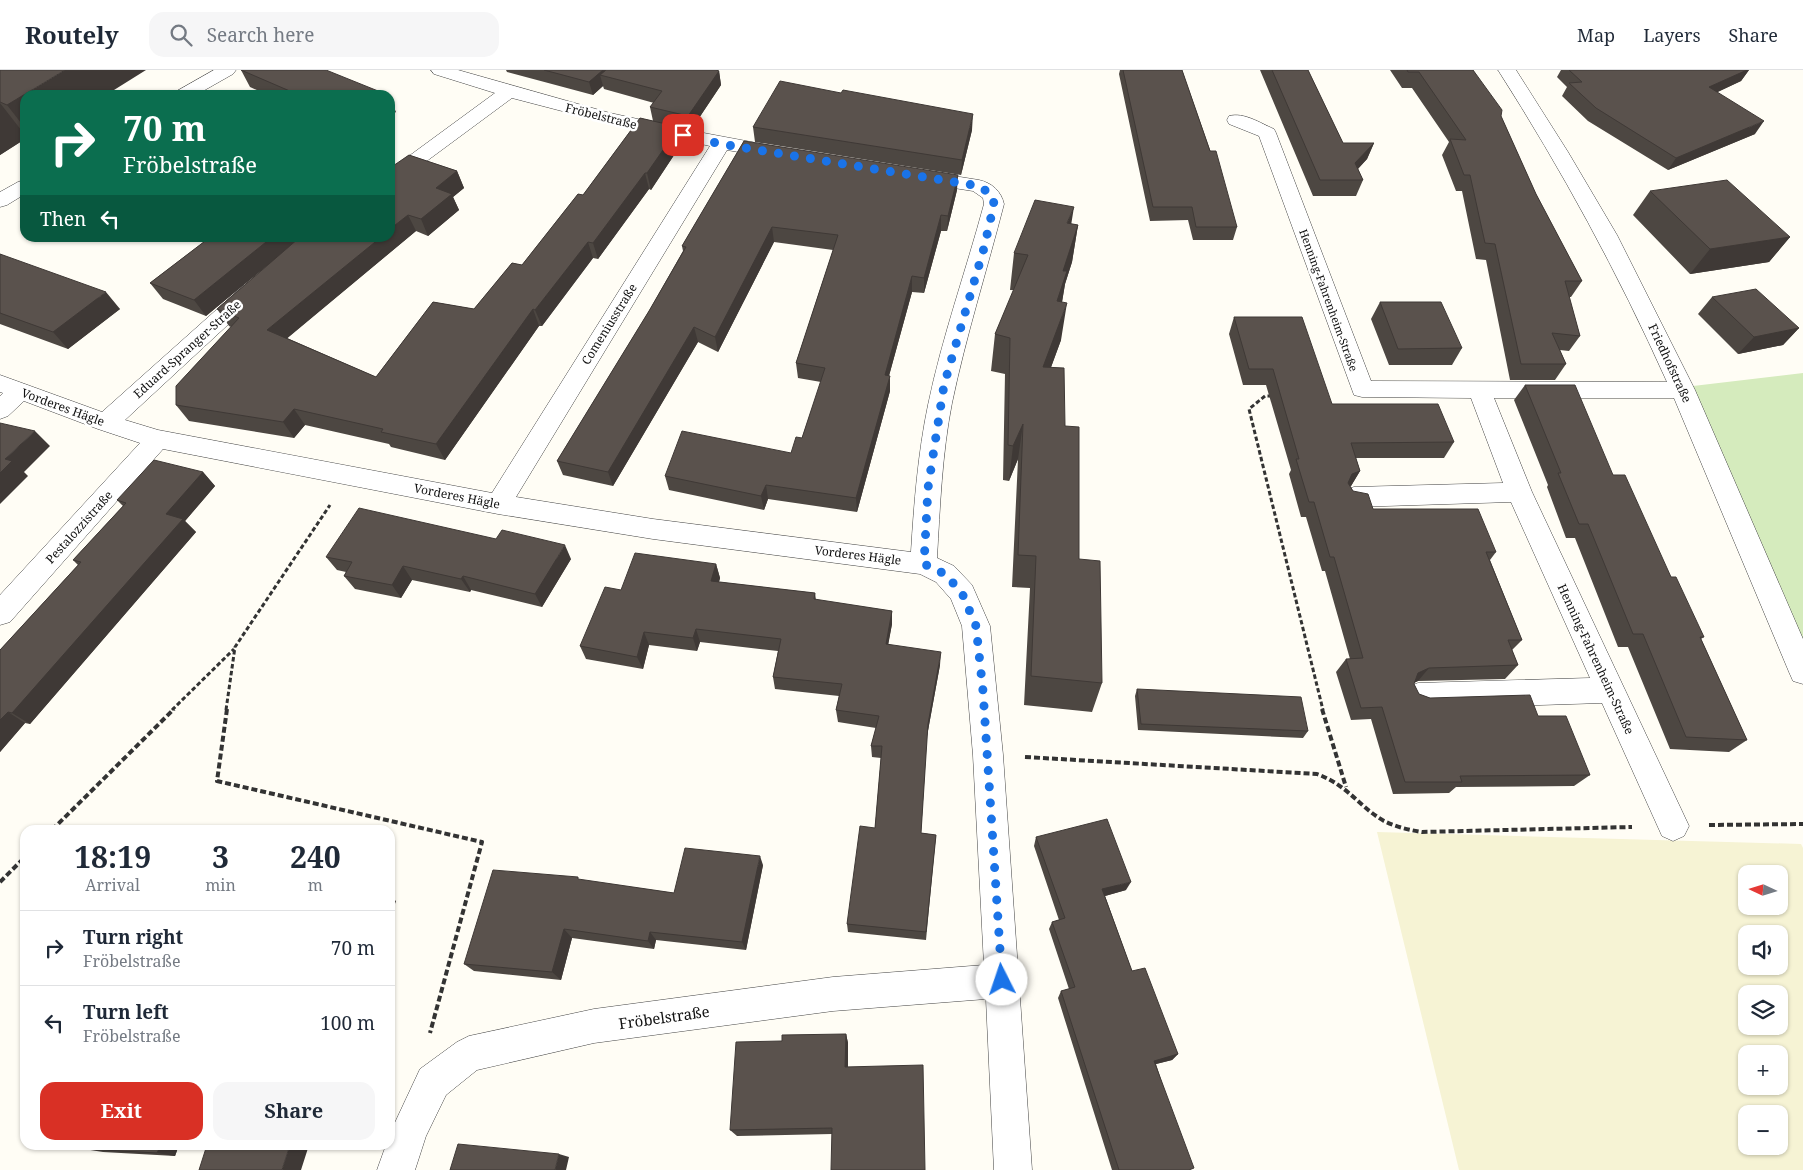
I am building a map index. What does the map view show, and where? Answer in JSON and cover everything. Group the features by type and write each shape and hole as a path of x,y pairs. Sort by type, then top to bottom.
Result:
{"street":[{"path":"192,90 227,70"},
{"name":"Fröbelstraße","path":"440,70 508,92 589,114 721,144 797,156"},
{"name":"Friedhofstraße","path":"1507,70 1559,150 1635,290 1683,390 1803,672"},
{"path":"395,174 508,92"},
{"name":"Henning-Fahrenheim-Straße","path":"1236,120 1267,133 1362,389 1683,390"},
{"name":"Comeniusstraße","path":"498,504 721,144"},
{"path":"903,174 979,186 992,195 994,204 980,262 944,385 928,488 924,564 945,574 962,593 976,626 988,755 1013,1170"},
{"path":"0,201 20,189"},
{"name":"Eduard-Spranger-Straße","path":"106,423 265,280"},
{"path":"0,410 10,387"},
{"name":"Vorderes Hägle","path":"10,387 106,423 158,439 498,504 653,529 924,564"},
{"name":"Henning-Fahrenheim-Straße","path":"1479,389 1519,492 1673,826"},
{"name":"Pestalozzistraße","path":"0,614 158,439"},
{"path":"1354,498 1519,492"},
{"path":"1418,696 1611,690"},
{"name":"Fröbelstraße","path":"396,1170 409,1131 433,1082 469,1054 594,1026 833,994 1002,980"}],"path":[{"path":"1274,396 1264,396 1249,409 1323,712 1346,787"},
{"path":"57,825 235,648 350,475"},
{"path":"235,648 217,781 482,842 425,1049 433,1082"},
{"path":"988,755 1318,774 1332,778 1346,787 1384,820 1404,829 1422,832 1803,824"},
{"path":"0,882 20,862"}],"shaded area":[{"path":"1377,832 1801,844 1803,848 1803,1170 1459,1170"}],"green space":[{"path":"1803,373 1803,640 1693,386"}],"building":[{"path":"0,70 65,70 32,90 20,90 20,97 7,105 0,102"},
{"path":"241,70 326,70 376,90 287,90"},
{"path":"544,70 603,70 589,82"},
{"path":"606,70 719,71 688,116 650,107 662,91 600,75"},
{"path":"1123,70 1182,70 1210,151 1216,151 1237,227 1196,227 1192,207 1153,207"},
{"path":"1272,70 1308,70 1343,143 1374,143 1355,163 1363,180 1320,180"},
{"path":"1407,70 1473,70 1502,110 1501,116 1536,194 1582,281 1565,281 1580,336 1552,333 1566,364 1521,364 1495,244 1485,243 1470,175 1464,175 1450,139 1466,140 1419,72 1408,72"},
{"path":"1569,70 1747,70 1709,87 1764,121 1676,158 1596,108 1569,83 1582,82"},
{"path":"780,81 841,93 843,90 973,114 962,160 753,127"},
{"path":"640,118 679,127 647,173 645,173 593,243 588,242 535,310 533,309 436,444 381,432 383,429 294,409 283,422 176,405 176,386 239,318 217,309 294,242 375,242 267,330 376,377 433,302 474,309 512,263 522,265 578,194 583,195"},
{"path":"744,141 958,175 948,216 941,215 924,278 912,276 885,375 890,376 856,498 766,485 761,496 665,476 682,431 791,453 796,437 802,438 825,368 796,363 838,235 772,227 715,337 694,327 608,472 557,461 649,311 686,247 682,246"},
{"path":"409,155 457,171 436,188 452,194 421,219 408,215 395,225 395,165"},
{"path":"1727,180 1790,237 1710,249 1650,191"},
{"path":"1035,200 1074,207 1067,223 1078,225 1063,271 1067,271 1057,301 1067,303 1043,367 1064,368 1065,426 1079,427 1079,559 1100,561 1102,683 1031,676 1036,556 1018,555 1023,424 1013,446 1008,445 1010,338 995,334 1028,255 1014,253"},
{"path":"204,242 266,242 194,300 150,283"},
{"path":"0,254 106,292 53,332 0,313"},
{"path":"1756,289 1799,328 1754,337 1712,297"},
{"path":"1380,302 1441,302 1462,348 1398,349"},
{"path":"1234,317 1302,317 1332,404 1438,404 1454,442 1351,443 1360,471 1352,474 1348,483 1353,491 1368,494 1373,509 1478,509 1496,552 1486,552 1522,640 1508,640 1518,665 1429,668 1418,673 1414,684 1419,694 1430,698 1530,695 1538,716 1566,716 1590,775 1460,776 1462,782 1405,782 1382,707 1361,708 1346,659 1363,658 1334,557 1330,557 1314,502 1309,502 1296,459 1299,459 1273,369 1249,369"},
{"path":"1525,385 1575,385 1613,475 1625,475 1671,577 1676,577 1704,637 1700,637 1747,740 1686,737 1643,634 1633,634 1588,524 1579,524 1558,473 1561,473"},
{"path":"0,423 35,431 5,459 12,461 0,473"},
{"path":"154,460 203,472 166,514 183,519 12,713 8,712 0,720 0,650 81,562 73,560 126,503 117,500"},
{"path":"359,508 496,539 502,530 565,545 535,594 463,576 461,579 403,566 392,585 344,576 352,562 326,557"},
{"path":"635,553 716,564 711,581 815,593 814,599 892,611 886,644 941,652 928,724 921,833 936,835 926,932 847,924 860,826 875,828 882,746 871,746 879,716 836,710 842,684 773,677 781,639 696,629 693,638 644,632 637,657 580,646 605,587 621,590"},
{"path":"1137,689 1301,697 1308,731 1141,724"},
{"path":"1107,819 1131,882 1102,889 1132,971 1145,968 1178,1054 1154,1061 1194,1168 1189,1170 1119,1170 1061,991 1075,987 1052,922 1065,918 1036,837"},
{"path":"685,848 760,856 742,942 650,932 648,941 564,929 552,972 464,964 493,870 578,877 578,879 674,893"},
{"path":"846,1034 845,1067 923,1065 925,1170 831,1170 832,1128 730,1130 736,1042 782,1041 782,1035"},
{"path":"458,1144 559,1154 555,1170 450,1170"},
{"path":"102,1150 158,1150 157,1153"},
{"path":"205,1150 288,1150 282,1170 199,1170"}],"route":[{"path":"683,135 721,144 979,186 992,195 994,204 984,248 944,385 928,488 924,564 945,574 962,593 976,626 988,755 1002,980"}]}
